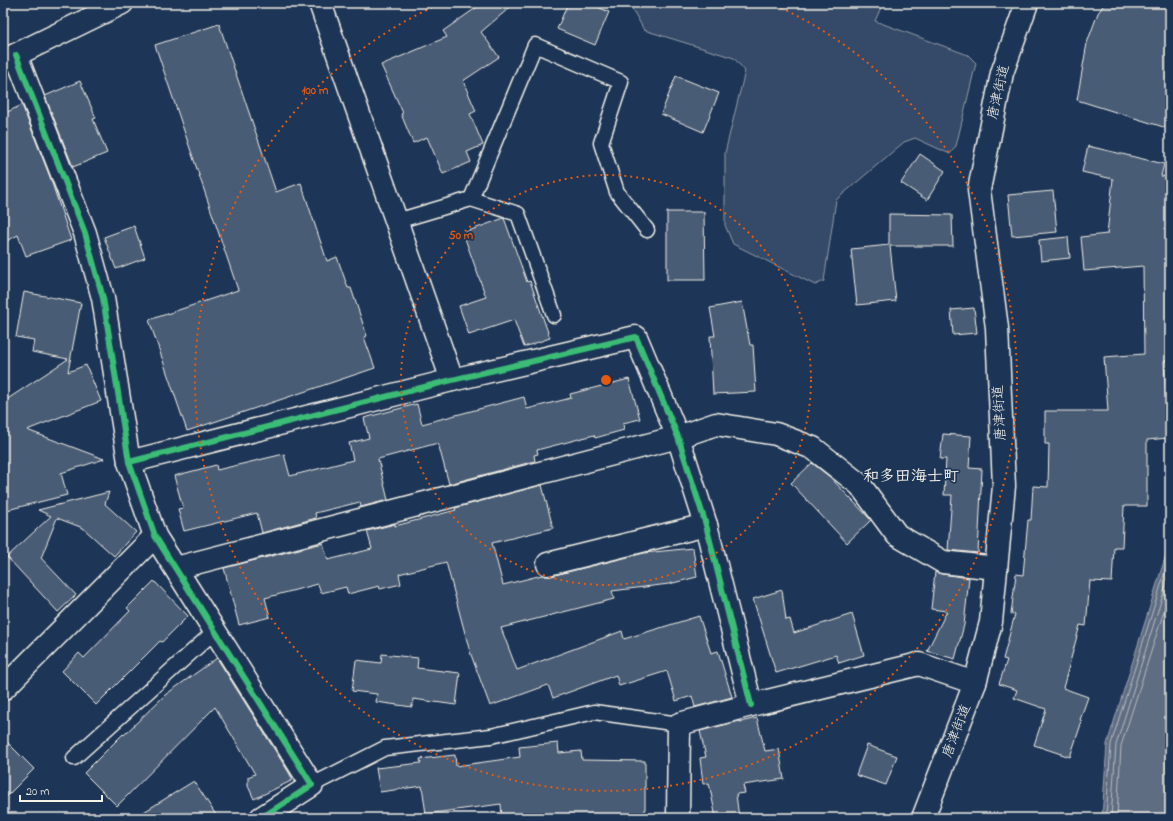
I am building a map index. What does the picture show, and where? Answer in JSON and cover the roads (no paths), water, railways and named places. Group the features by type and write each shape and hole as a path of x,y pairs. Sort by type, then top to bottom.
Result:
{"street":[{"path":"122,3 9,58 85,233 103,298 130,462 155,536 312,785 261,818"},
{"path":"320,3 452,380"},
{"name":"唐津街道","path":"923,818 975,683 992,622 1004,486 997,328 979,190 1002,73 1027,3"},
{"path":"130,462 452,380 636,337 678,437 706,525 751,705"},
{"path":"176,568 678,437 716,424 776,434 813,448 860,485 897,535 943,562 996,568"},
{"path":"548,564 706,525"},
{"path":"3,689 155,536"},
{"path":"678,818 679,724 919,664 975,683"}],"lane":[{"path":"471,199 535,45 621,82 601,143 617,192 647,230"},
{"path":"396,221 471,199 518,214 554,315"},
{"path":"74,758 215,631"},
{"path":"312,785 385,748 491,736 594,712 679,724"}],"water":[{"path":"1170,542 1170,818 1102,818 1107,744"}],"district":[{"name":"和多田海士町","path":"911,477"}]}
